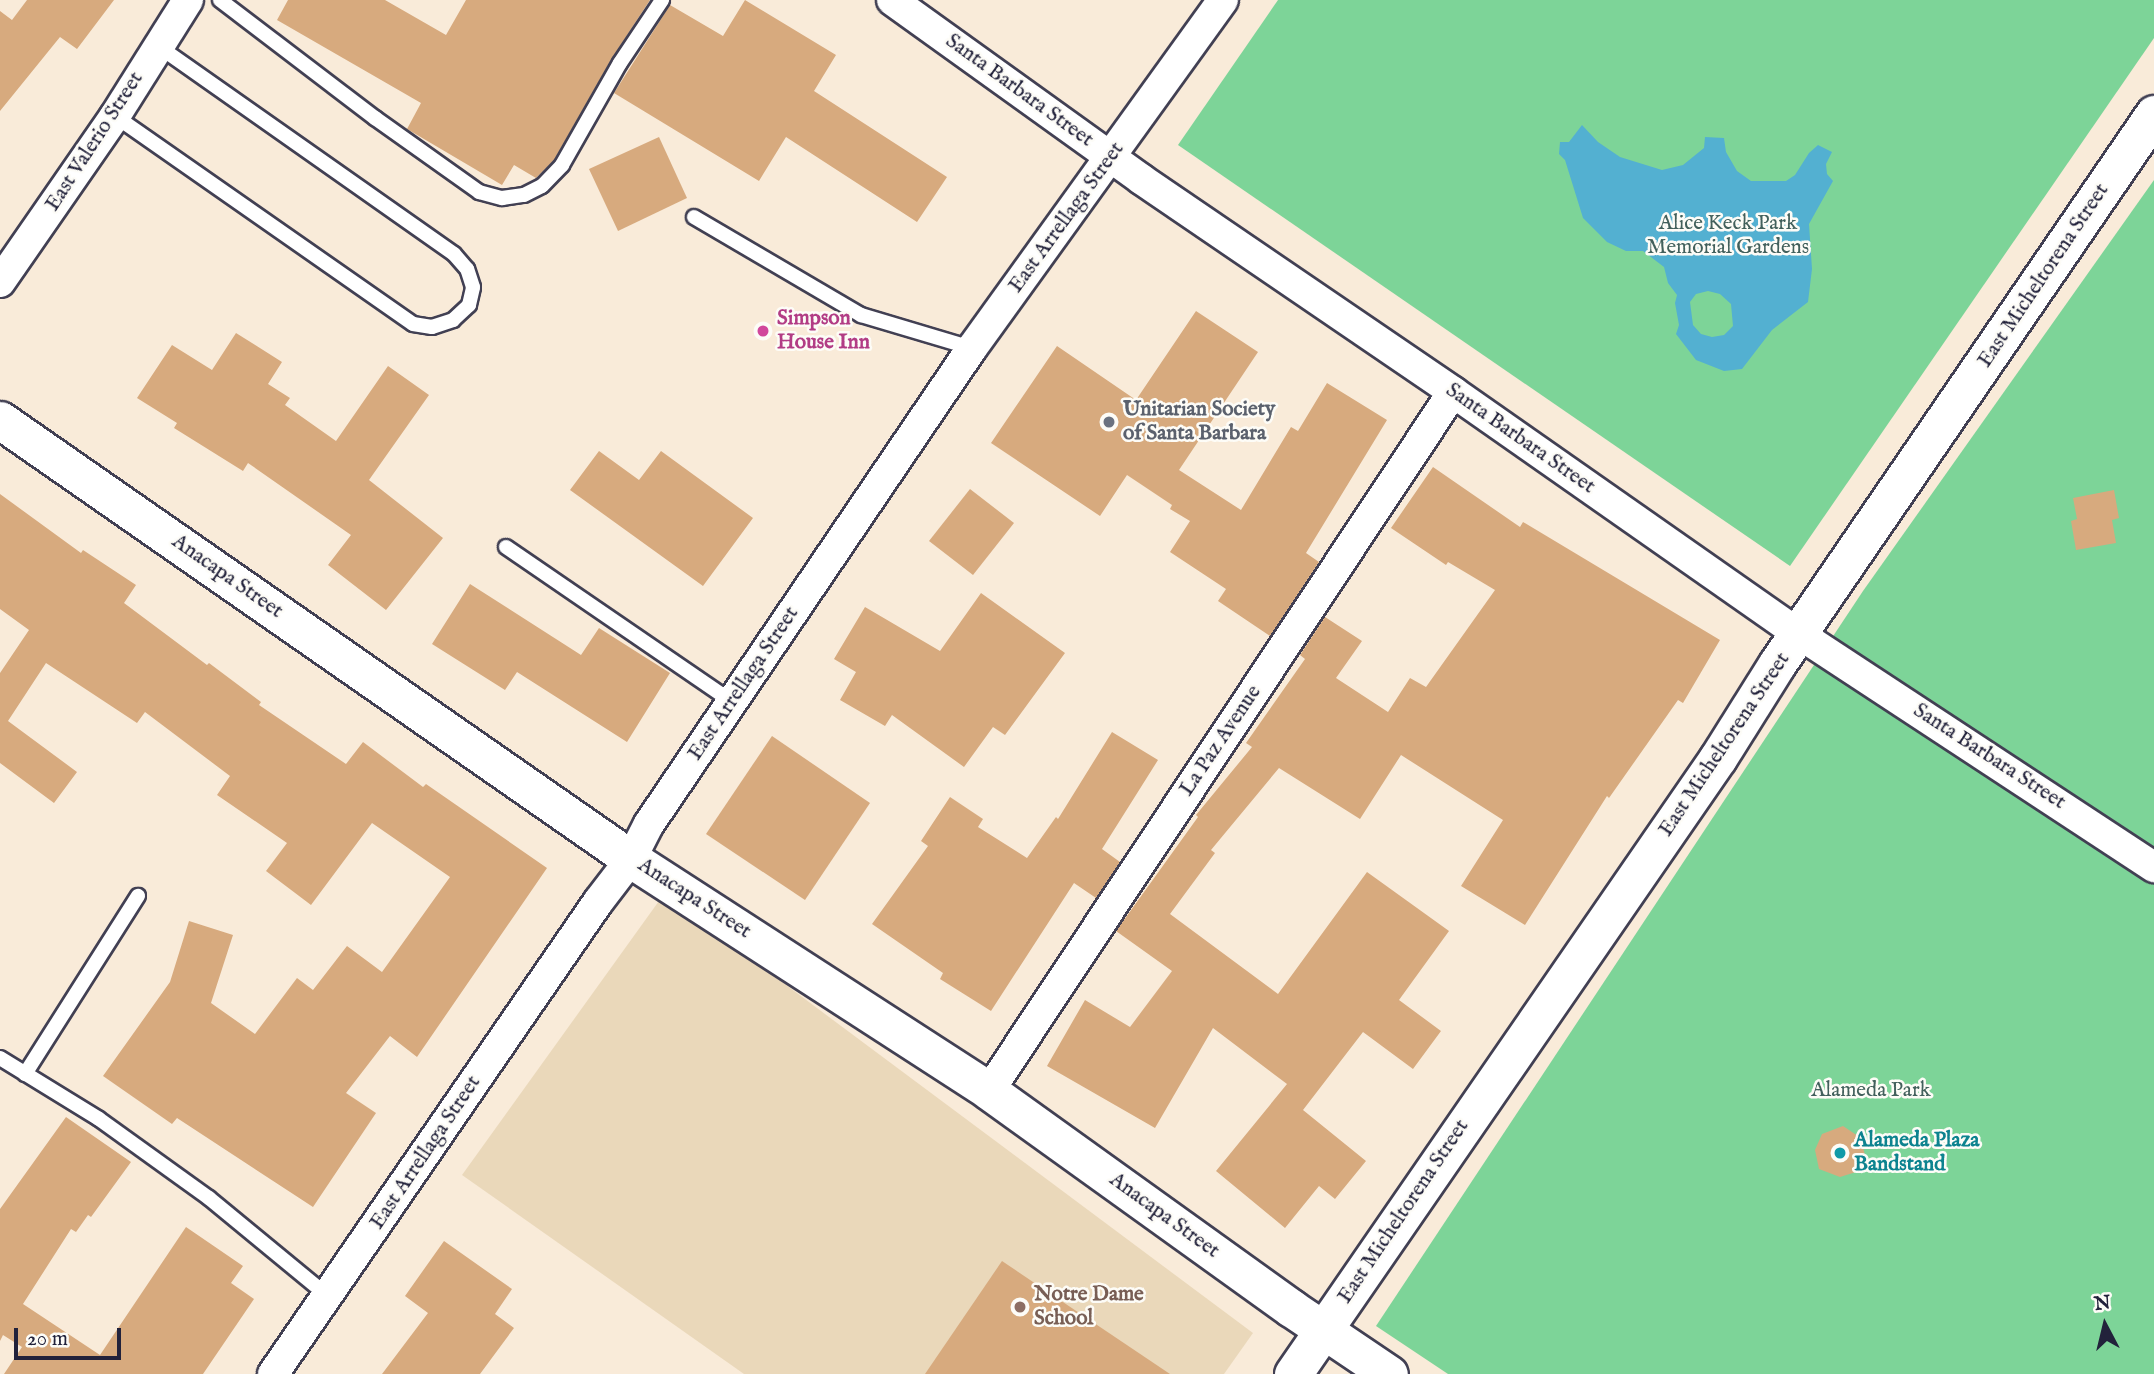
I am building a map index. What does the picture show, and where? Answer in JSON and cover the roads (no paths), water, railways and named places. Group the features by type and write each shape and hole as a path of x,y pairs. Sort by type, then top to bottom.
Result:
{"street":[{"name":"East Valerio Street","path":"0,282 115,116 188,0"},
{"name":"Santa Barbara Street","path":"892,0 1111,157 1799,634 2154,867"},
{"name":"East Arrellaga Street","path":"273,1374 598,902 631,859 649,824 972,348 1223,0"},
{"name":"East Micheltorena Street","path":"1293,1374 1407,1204 1718,758 1799,634 2154,114"},
{"name":"La Paz Avenue","path":"989,1091 1453,392"},
{"name":"Anacapa Street","path":"0,421 631,859 989,1091 1324,1330 1390,1374"}],"lane":[{"path":"220,0 374,118 479,192 502,198 524,195 542,186 562,165 620,63 663,0"},
{"path":"115,116 413,324 432,327 453,320 469,305 472,287 467,269 454,254 158,45"},
{"path":"694,217 860,315 972,348"},
{"path":"506,547 732,702"},
{"path":"25,1074 138,896"},
{"path":"2,1063 99,1119 209,1198 328,1296"}],"water":[{"path":"1582,125 1598,142 1620,157 1662,170 1683,165 1704,148 1705,137 1724,138 1726,152 1737,171 1751,181 1786,181 1795,175 1809,153 1818,145 1832,152 1826,164 1827,174 1833,181 1809,224 1812,269 1808,302 1772,330 1742,369 1724,371 1696,360 1676,334 1679,325 1675,303 1677,295 1668,283 1664,267 1643,251 1626,251 1607,242 1583,218 1565,160 1559,154 1560,142 1569,142","holes":["1708,291 1720,294 1731,304 1733,326 1724,335 1712,337 1701,334 1693,325 1690,302 1696,294"]}],"place":[{"name":"Simpson House Inn","path":"763,331"},
{"name":"Unitarian Society of Santa Barbara","path":"1109,422"},
{"name":"Alameda Plaza Bandstand","path":"1840,1153"},
{"name":"Notre Dame School","path":"1020,1307"}],"park label":[{"name":"Alice Keck Park Memorial Gardens","path":"1728,236"},
{"name":"Alameda Park","path":"1871,1091"}]}
